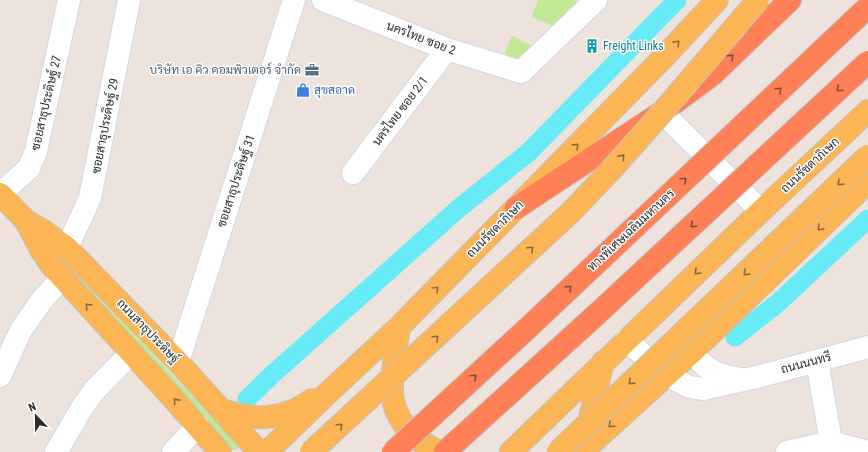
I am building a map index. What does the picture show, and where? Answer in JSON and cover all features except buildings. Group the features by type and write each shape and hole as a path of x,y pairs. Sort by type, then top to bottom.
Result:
{"highway":[{"path":"516,208 662,112 712,74 790,0"},
{"name":"ทางพิเศษเฉลิมมหานคร","path":"393,452 446,404 868,7"},
{"path":"445,452 597,314 868,62"},
{"path":"467,452 597,314"},
{"path":"386,452 446,404"}],"main road":[{"name":"ถนนรัชดาภิเษก","path":"267,452 399,327 666,55 717,0"},
{"path":"311,452 571,212 652,124 758,0"},
{"name":"ถนนรัชดาภิเษก","path":"514,450 603,362 868,111"},
{"path":"558,452 868,156"},
{"path":"582,451 692,352 868,182"},
{"name":"ถนนสาธุประดิษฐ์","path":"0,194 26,221 41,250 62,278 131,353 203,438 220,452"},
{"name":"ถนนสาธุประดิษฐ์","path":"26,221 42,230 67,248 178,362 259,452"},
{"path":"399,327 392,385 393,400 398,414 412,435 431,448 441,452"},
{"path":"582,451 603,362"},
{"path":"222,410 245,417 263,418 290,412 331,390"},
{"path":"495,452 514,450"}],"street":[{"name":"ซอยสาธุประดิษฐ์ 27","path":"0,194 29,168 36,151 69,0"},
{"name":"ซอยสาธุประดิษฐ์ 29","path":"67,248 90,198 129,0"},
{"name":"ซอยสาธุประดิษฐ์ 31","path":"178,362 294,0"},
{"name":"นครไทย ซอย 2","path":"323,0 447,49 521,72 595,0"},
{"name":"นครไทย ซอย 2/1","path":"352,173 447,49"},
{"path":"662,112 761,211"},
{"path":"0,376 21,330 42,300 62,278"},
{"name":"ถนนนนทรี","path":"626,340 666,375 690,387 703,389 744,380 868,347"},
{"name":"ถนนนนทรี","path":"692,352 700,362 711,371 725,377 744,380"},
{"path":"56,452 83,406 94,391 131,353"},
{"path":"817,361 829,447"},
{"path":"173,452 203,438"},
{"path":"787,452 829,447 868,452"}],"green space":[{"path":"538,0 573,0 576,1 577,6 557,28 532,17"},
{"path":"512,36 537,48 523,62 501,62"},
{"path":"58,257 64,258 213,419 224,428 239,446 237,449 233,451 210,424 57,261"}],"waterway":[{"path":"247,399 274,373 458,209 529,152 677,0"},
{"path":"735,337 779,302 868,219"}],"place":[{"name":"Freight Links","path":"592,46"},
{"name":"บริษัท เอ คิว คอมพิวเตอร์ จำกัด","path":"312,70"},
{"name":"สุขสอาด","path":"303,90"}]}
